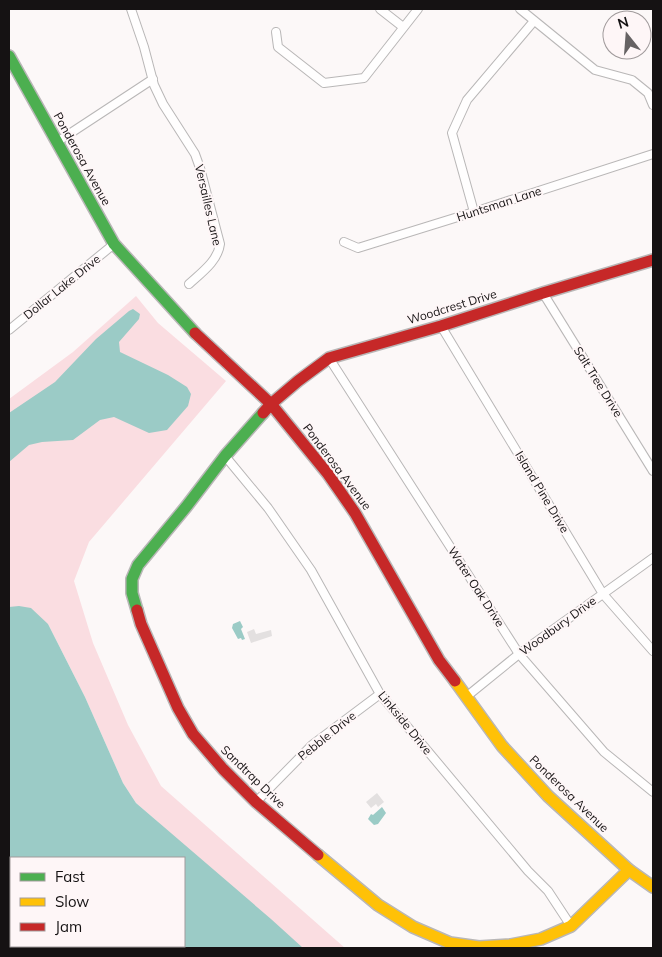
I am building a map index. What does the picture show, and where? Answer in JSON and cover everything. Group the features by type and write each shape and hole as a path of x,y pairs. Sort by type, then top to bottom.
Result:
{"street":[{"name":"Versailles Lane","path":"131,9 163,104 195,154 220,244 216,256 189,284"},
{"path":"380,9 403,27"},
{"path":"276,32 278,47 324,83 364,78 418,9"},
{"path":"520,9 595,70 632,80 648,94 653,105"},
{"path":"474,212 452,133 467,100 534,21"},
{"name":"Ponderosa Avenue","path":"9,56 114,244 201,339 271,404 328,474 355,513 439,660 502,746 548,796 629,870 653,887"},
{"path":"57,142 153,79"},
{"name":"Huntsman Lane","path":"344,242 358,248 653,154"},
{"name":"Dollar Lake Drive","path":"9,330 114,244"},
{"name":"Woodcrest Drive","path":"271,404 329,358 652,262"},
{"name":"Salt Tree Drive","path":"543,293 653,471"},
{"name":"Island Pine Drive","path":"441,326 603,594 653,650"},
{"name":"Water Oak Drive","path":"329,358 520,654 604,752 653,792"},
{"name":"Sandtrap Drive","path":"271,404 225,456 138,565 132,579 132,594 141,624 178,708 192,734 256,802 378,905 412,927 450,943 479,947 510,945 541,939 571,926 629,870"},
{"name":"Linkside Drive","path":"225,456 268,508 311,570 380,694 528,870 548,891 571,926"},
{"name":"Woodbury Drive","path":"466,697 520,654 653,558"},
{"name":"Pebble Drive","path":"256,802 312,745 380,694"}],"shaded area":[{"path":"136,296 158,323 226,381 89,542 74,581 93,643 128,725 161,786 345,948 136,948 185,947 185,857 158,822 136,803 123,783 85,697 48,624 9,608 9,399 73,352"}],"water":[{"path":"133,309 140,314 139,319 119,342 120,352 168,375 187,387 191,394 188,406 167,430 149,433 114,417 100,420 73,440 42,442 29,445 9,462 9,413 55,382 96,339"},
{"path":"19,606 31,608 48,624 85,697 123,783 136,803 303,948 9,948 9,607"},
{"path":"240,621 245,639 242,640 241,638 238,639 232,628 233,624"},
{"path":"382,807 386,813 378,824 374,825 368,819 371,814 373,815"}],"building":[{"path":"254,629 256,634 271,630 272,636 251,643 247,632"},
{"path":"377,793 384,802 378,807 376,804 371,808 366,802"}],"traffic: fast":[{"path":"9,56 114,244 195,333"},
{"path":"137,610 132,593 132,579 138,565 225,456 263,413"}],"traffic: slow":[{"path":"455,681 502,746 548,796 629,870 653,887"},
{"path":"318,855 378,905 413,927 450,943 479,947 510,945 541,939 571,926 629,870"}],"traffic: jam":[{"path":"263,413 298,381 329,358 441,326 653,260"},
{"path":"195,333 271,404 328,474 355,513 439,660 455,681"},
{"path":"137,610 141,624 178,708 193,734 223,769 256,802 318,855"}]}
